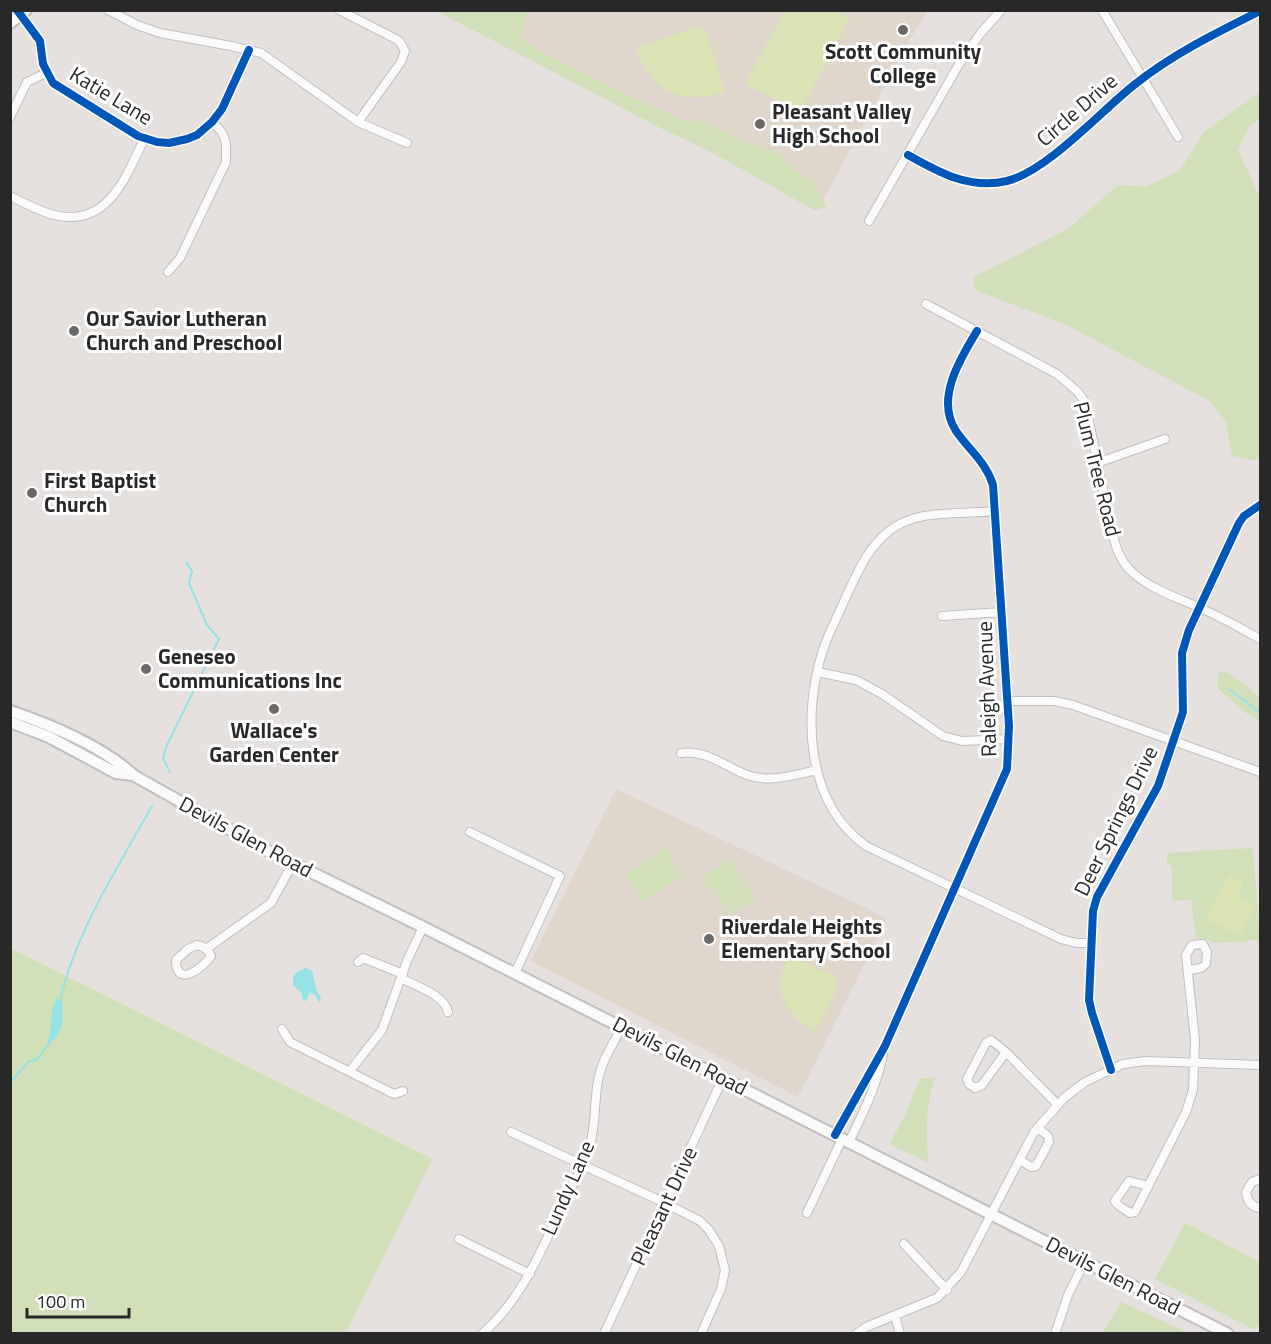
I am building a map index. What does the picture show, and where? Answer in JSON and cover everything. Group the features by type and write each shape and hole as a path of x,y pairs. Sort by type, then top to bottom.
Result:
{"main road":[{"path":"10,23 21,12"},
{"name":"Devils Glen Road","path":"10,711 79,741 122,764 133,775 228,830 1228,1334"},
{"name":"Devils Glen Road","path":"10,722 49,737 116,773 133,775"}],"street":[{"path":"108,10 122,14 151,31 249,50 269,58 358,122 407,143"},
{"path":"339,10 396,39 405,51 401,62 358,122"},
{"path":"869,221 958,66 980,34 1001,10"},
{"path":"1102,10 1178,137"},
{"name":"Circle Drive","path":"908,155 954,178 976,183 1006,181 1033,171 1143,78 1186,48 1260,11"},
{"name":"Katie Lane","path":"21,12 40,41 46,73 57,87 144,138 157,142 177,142 197,135 212,122 222,109 249,50"},
{"path":"10,117 27,82 46,73"},
{"path":"168,272 180,258 226,162 224,137 221,130 212,122"},
{"path":"10,196 52,214 71,217 91,212 109,201 118,191 144,138"},
{"name":"Plum Tree Road","path":"926,304 1057,374 1078,392 1085,402 1111,528 1122,560 1130,570 1150,585 1260,639"},
{"name":"Raleigh Avenue","path":"842,1139 1008,769 1008,701 993,485 982,461 957,432 951,421 949,410 949,389 953,377 977,331"},
{"path":"1097,463 1165,439"},
{"name":"Deer Springs Drive","path":"1111,1070 1089,1000 1093,911 1097,897 1158,786 1184,712 1182,653 1189,630 1237,526 1244,516 1260,505"},
{"path":"995,511 937,514 910,519 890,530 863,560 830,633 818,672 813,711 813,753 826,801 853,836 866,846 1061,939 1076,944 1090,943"},
{"path":"942,616 1002,612"},
{"path":"818,672 856,680 882,694 943,736 962,741 1009,739"},
{"path":"1008,701 1042,700 1073,705 1260,772"},
{"path":"681,753 691,751 708,756 759,778 788,777 817,770"},
{"path":"470,832 560,876 515,973"},
{"path":"206,949 271,903 293,863"},
{"path":"350,1071 382,1030 423,927"},
{"path":"197,945 206,949 211,956 197,972 186,975 178,970 176,960 188,949 197,945"},
{"path":"358,962 363,958 371,960 402,976 436,996 447,1007 448,1012"},
{"path":"1148,1186 1129,1181 1115,1201 1118,1206 1130,1213 1135,1212 1186,1112 1192,1090 1195,1040 1189,970"},
{"name":"Lundy Lane","path":"482,1334 496,1322 514,1300 530,1274 582,1165 592,1132 598,1079 622,1027"},
{"path":"282,1029 290,1041 394,1094 403,1091"},
{"path":"1006,1052 982,1085 975,1088 969,1084 967,1079 986,1043 991,1040 1006,1052 1058,1105"},
{"name":"Raleigh Avenue","path":"842,1139 870,1100 880,1071 885,1046"},
{"path":"855,1334 866,1327 937,1298 946,1290 962,1272 1038,1128 1058,1105 1085,1082 1123,1064 1146,1061 1260,1065"},
{"name":"Pleasant Drive","path":"604,1334 723,1078"},
{"path":"1020,1160 1031,1167 1036,1166 1049,1142 1048,1136 1038,1128"},
{"path":"511,1132 665,1203 700,1221 709,1230 719,1246 725,1270 721,1289 702,1333"},
{"path":"807,1213 842,1139"},
{"path":"1260,1179 1252,1182 1246,1192 1253,1206 1260,1208"},
{"path":"459,1239 530,1274"},
{"path":"904,1244 946,1290"},
{"path":"1055,1334 1068,1295 1084,1261"},
{"path":"895,1316 900,1334"}],"shaded area":[{"name":"Pleasant Valley High School","path":"436,11 928,11 910,39 819,208"},
{"name":"Riverdale Heights Elementary School","path":"616,789 887,918 798,1097 531,961"}],"green space":[{"path":"437,11 528,11 520,38 551,57 679,119 712,124 732,138 775,151 816,186 826,207 815,210 706,150"},
{"path":"784,11 837,11 850,17 800,112 745,84"},
{"path":"697,27 706,31 725,92 709,96 681,96 659,85 642,62 636,47"},
{"path":"1260,92 1260,119 1249,127 1238,150 1260,198 1260,459 1254,460 1232,456 1226,422 1210,401 1066,325 975,290 973,277 1068,229 1118,185 1145,187 1180,170 1204,132"},
{"path":"1219,672 1229,673 1260,697 1260,722 1243,711 1217,688"},
{"path":"665,848 684,876 643,901 626,875"},
{"path":"1253,848 1260,940 1212,943 1208,939 1196,938 1191,900 1172,901 1172,868 1166,861 1168,853"},
{"path":"731,859 757,898 731,916 703,877"},
{"path":"1229,875 1243,883 1237,897 1254,906 1240,936 1207,919"},
{"path":"10,948 432,1159 346,1333 11,1333"},
{"path":"788,956 834,976 838,987 815,1032 795,1017 782,996 781,979"},
{"path":"920,1078 935,1078 927,1120 929,1163 889,1144 905,1116"},
{"path":"1185,1223 1260,1262 1260,1319 1255,1330 1155,1279"},
{"path":"1121,1302 1189,1333 1102,1333"}],"water":[{"path":"306,968 312,971 321,999 319,1002 310,992 306,1001 303,1000 301,992 293,985 295,974"},
{"path":"57,998 62,1001 62,1024 59,1033 50,1043 47,1042"}],"waterway":[{"path":"170,772 163,758 167,745 219,639 207,625 189,583 192,571 186,562"},
{"path":"1230,690 1260,712"},
{"path":"60,1001 67,975 87,925 152,806"},
{"path":"10,1083 29,1061 37,1060 51,1041"}],"cycle path":[{"path":"17,10 40,41 43,64 53,83 138,136 157,142 169,143 187,139 197,135 212,122 222,109 249,50"},
{"path":"908,155 931,168 967,181 993,183 1023,175 1056,153 1120,96 1164,63 1260,11"},
{"path":"835,1135 885,1046 1007,769 1009,726 993,485 982,463 956,431 950,419 948,406 949,393 957,367 977,331"},
{"path":"1111,1070 1089,1000 1093,911 1097,897 1158,786 1183,712 1182,653 1189,630 1239,523 1244,516 1260,505"}],"place":[{"name":"Scott Community College","path":"903,30"},
{"name":"Pleasant Valley High School","path":"760,124"},
{"name":"Our Savior Lutheran Church and Preschool","path":"74,331"},
{"name":"First Baptist Church","path":"32,493"},
{"name":"Geneseo Communications Inc","path":"146,669"},
{"name":"Wallace's Garden Center","path":"274,709"},
{"name":"Riverdale Heights Elementary School","path":"709,939"}]}
